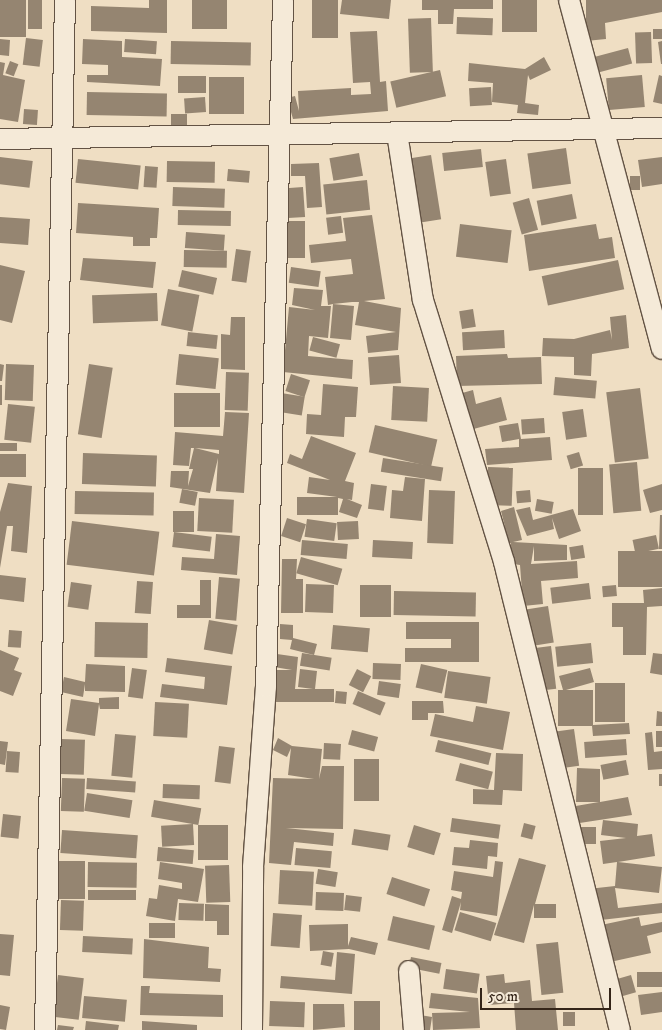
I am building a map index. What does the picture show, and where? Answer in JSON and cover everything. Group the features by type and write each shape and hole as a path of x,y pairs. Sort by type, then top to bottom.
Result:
{"street":[{"path":"45,1030 65,0"},
{"path":"252,1030 252,866 266,687 282,0"},
{"path":"569,0 606,130 662,349"},
{"path":"0,139 62,140 662,128"},
{"path":"398,133 423,300 504,562 620,1030"},
{"path":"409,971 414,1030"}],"building":[{"path":"0,0 26,0 26,37 0,37"},
{"path":"28,0 42,0 42,29 28,29"},
{"path":"149,0 167,0 167,33 91,31 91,6 149,8"},
{"path":"192,0 227,0 227,29 192,29"},
{"path":"312,0 338,0 338,38 312,38"},
{"path":"342,0 391,0 389,19 340,14"},
{"path":"422,0 493,0 493,9 454,9 453,24 438,24 438,10 422,10"},
{"path":"502,0 537,0 537,32 502,32"},
{"path":"586,0 662,0 662,12 605,23 606,39 586,41"},
{"path":"457,17 493,18 492,35 456,34"},
{"path":"431,18 433,72 410,73 408,19"},
{"path":"653,29 662,29 662,39 653,39"},
{"path":"377,31 380,82 386,81 388,111 293,119 287,98 295,96 299,111 298,91 351,88 351,95 371,94 370,82 353,83 350,32"},
{"path":"651,32 652,63 636,64 635,33"},
{"path":"26,38 43,40 40,67 23,65"},
{"path":"0,39 10,40 9,56 0,55"},
{"path":"83,39 122,41 122,57 162,59 160,86 87,82 87,75 108,75 108,65 82,64"},
{"path":"125,39 157,41 156,54 124,52"},
{"path":"171,41 251,42 251,65 171,64"},
{"path":"662,41 662,64 661,64 658,42"},
{"path":"628,48 632,63 599,72 595,57"},
{"path":"544,57 551,70 530,80 528,75 525,103 539,105 538,115 517,113 518,105 492,102 493,83 468,81 469,63 525,69"},
{"path":"10,61 18,64 14,76 5,73"},
{"path":"0,62 5,63 3,75 25,80 18,122 0,119"},
{"path":"440,70 446,96 396,108 390,81"},
{"path":"642,75 645,107 609,110 606,78"},
{"path":"659,75 662,76 662,104 653,102"},
{"path":"178,76 206,76 206,93 178,93"},
{"path":"209,77 244,77 244,114 209,114"},
{"path":"491,87 492,105 470,106 469,88"},
{"path":"87,92 167,93 167,116 87,115"},
{"path":"205,97 206,112 185,113 184,98"},
{"path":"24,109 38,110 37,125 23,124"},
{"path":"171,114 187,114 187,126 171,126"},
{"path":"566,148 571,184 532,189 527,153"},
{"path":"481,149 483,167 444,171 442,153"},
{"path":"359,153 363,176 333,181 329,158"},
{"path":"431,155 441,219 417,223 407,159"},
{"path":"0,157 33,161 29,188 0,184"},
{"path":"662,157 662,184 642,187 638,160"},
{"path":"78,159 141,166 138,189 75,183"},
{"path":"506,159 511,194 490,197 485,162"},
{"path":"167,161 215,162 215,183 167,182"},
{"path":"319,163 322,207 307,208 305,176 291,176 291,164"},
{"path":"145,166 158,167 157,188 144,187"},
{"path":"228,169 250,171 249,183 227,181"},
{"path":"630,176 640,176 640,190 630,190"},
{"path":"367,180 370,210 326,214 323,185"},
{"path":"173,187 225,189 224,208 172,206"},
{"path":"303,187 305,217 288,218 286,188"},
{"path":"572,194 577,219 541,225 537,201"},
{"path":"529,198 538,230 522,234 513,203"},
{"path":"78,203 159,208 157,238 150,238 150,246 133,246 133,237 76,233"},
{"path":"178,210 231,211 231,226 178,225"},
{"path":"372,215 385,299 364,301 401,308 398,350 368,353 366,336 396,332 355,325 359,302 328,305 325,277 353,274 351,259 311,263 309,245 346,241 343,218"},
{"path":"341,216 343,233 328,235 326,218"},
{"path":"0,217 30,219 28,245 0,243"},
{"path":"288,221 305,221 305,258 288,258"},
{"path":"460,224 512,230 508,263 456,257"},
{"path":"596,224 599,239 612,237 615,258 529,271 524,235"},
{"path":"186,232 225,235 224,251 185,248"},
{"path":"236,249 251,251 246,283 232,281"},
{"path":"184,250 227,251 227,268 184,267"},
{"path":"83,258 156,262 153,288 80,280"},
{"path":"618,260 624,289 548,306 542,276"},
{"path":"0,265 25,271 12,323 0,320"},
{"path":"291,267 321,271 318,287 289,283"},
{"path":"182,270 217,278 213,295 178,287"},
{"path":"294,288 323,290 321,306 331,306 328,338 309,336 308,356 353,360 352,379 283,372 289,307 315,310 292,305"},
{"path":"168,289 199,295 192,331 161,325"},
{"path":"157,293 158,321 93,323 92,295"},
{"path":"333,304 354,306 351,340 330,338"},
{"path":"473,309 476,327 462,329 459,311"},
{"path":"626,315 629,348 592,354 591,376 574,375 574,357 542,356 543,338 574,339 610,330 612,340 610,317"},
{"path":"231,317 245,317 245,370 221,369 221,334 230,335"},
{"path":"504,330 505,348 463,350 462,332"},
{"path":"188,332 218,335 216,349 187,346"},
{"path":"313,337 340,344 336,358 309,351"},
{"path":"179,354 219,358 216,389 176,385"},
{"path":"507,354 508,358 541,357 542,384 457,386 456,356"},
{"path":"399,355 401,383 370,385 368,357"},
{"path":"0,364 4,365 2,381 0,381"},
{"path":"6,364 34,365 33,401 5,400"},
{"path":"89,364 113,368 102,438 78,434"},
{"path":"226,372 249,373 248,411 225,410"},
{"path":"291,374 310,380 304,397 285,391"},
{"path":"555,377 597,381 595,399 553,395"},
{"path":"323,384 358,387 356,417 345,417 344,437 306,434 307,414 321,415"},
{"path":"0,385 2,385 2,405 0,405"},
{"path":"393,386 429,388 427,422 391,420"},
{"path":"640,388 649,458 615,463 606,392"},
{"path":"473,390 476,404 501,397 507,420 466,431 455,395"},
{"path":"174,393 220,393 220,427 174,427"},
{"path":"281,393 305,397 302,416 278,412"},
{"path":"8,404 35,407 31,443 4,440"},
{"path":"583,409 587,437 566,440 562,412"},
{"path":"225,412 249,413 244,493 216,491 218,458 210,493 170,487 171,471 189,471 188,486 193,469 189,469 194,448 191,448 189,466 173,465 175,432 223,436","holes":["195,448 219,450 219,454"]},
{"path":"544,418 545,433 522,435 521,420"},
{"path":"518,423 521,439 550,437 552,460 487,465 485,449 519,447 519,439 502,442 499,426"},
{"path":"375,425 437,439 431,467 369,452"},
{"path":"311,436 356,453 345,481 354,483 352,500 347,499 362,505 357,518 339,512 343,499 338,498 338,515 297,515 297,497 337,497 307,493 309,477 330,480 287,463 290,454 302,459"},
{"path":"0,443 17,443 17,451 0,451"},
{"path":"579,452 583,465 571,469 567,456"},
{"path":"83,453 157,456 156,487 82,484"},
{"path":"0,454 26,454 26,477 0,477"},
{"path":"383,458 443,468 441,481 381,472"},
{"path":"637,462 641,511 613,513 609,464"},
{"path":"488,467 513,468 512,506 487,505"},
{"path":"578,468 603,468 603,515 578,515"},
{"path":"405,477 425,479 422,521 390,518 392,490 403,491"},
{"path":"8,483 32,486 27,553 11,551 13,526 7,526 0,568 0,512"},
{"path":"371,484 387,486 384,511 368,509"},
{"path":"662,484 662,510 650,513 643,490"},
{"path":"182,489 198,492 195,506 179,503"},
{"path":"429,490 455,491 453,544 427,543"},
{"path":"530,490 531,502 517,503 516,491"},
{"path":"75,491 154,492 154,515 75,514"},
{"path":"199,498 234,500 232,533 197,531"},
{"path":"537,499 554,502 552,514 535,511"},
{"path":"514,507 522,540 513,542 567,545 567,560 534,561 534,546 531,564 577,561 578,578 541,581 543,604 523,606 520,565 507,563 511,543 500,545 496,529 505,527 501,511"},
{"path":"530,507 533,520 573,509 581,531 559,539 552,518 554,529 527,536 516,510"},
{"path":"173,511 194,511 194,532 173,532"},
{"path":"660,515 662,515 662,549 659,549"},
{"path":"287,518 306,524 300,542 281,536"},
{"path":"307,519 337,523 334,541 304,537"},
{"path":"72,521 159,532 154,575 67,565"},
{"path":"358,521 359,539 338,540 337,522"},
{"path":"174,532 212,537 210,552 172,547"},
{"path":"216,534 240,536 237,575 181,570 182,557 214,559"},
{"path":"656,535 659,549 635,554 633,540"},
{"path":"302,540 348,544 347,559 301,555"},
{"path":"373,540 413,542 412,559 372,557"},
{"path":"583,545 585,558 571,560 569,547"},
{"path":"618,551 662,551 662,587 618,587"},
{"path":"301,557 342,569 338,585 296,573"},
{"path":"282,559 297,559 296,579 303,579 303,613 281,613"},
{"path":"0,575 26,578 24,602 0,599"},
{"path":"219,577 240,579 236,621 215,619"},
{"path":"200,580 211,580 211,618 177,618 177,605 200,605"},
{"path":"137,581 153,582 151,614 135,613"},
{"path":"71,582 92,585 88,610 68,607"},
{"path":"589,583 591,599 552,604 550,588"},
{"path":"306,584 334,585 333,613 305,612"},
{"path":"360,585 391,585 391,617 360,617"},
{"path":"616,585 617,596 603,597 602,586"},
{"path":"662,588 662,606 647,607 646,655 623,655 623,627 612,627 612,603 644,603 643,590"},
{"path":"394,591 476,592 476,616 394,615"},
{"path":"548,606 554,643 530,646 524,610"},
{"path":"209,620 238,625 232,655 204,650"},
{"path":"95,622 148,623 147,658 94,657"},
{"path":"406,622 479,622 479,662 405,662 405,648 451,648 451,639 406,639"},
{"path":"280,624 293,625 293,638 317,644 314,655 290,649 292,640 280,639"},
{"path":"333,625 370,628 368,652 331,649"},
{"path":"9,630 22,631 21,648 8,647"},
{"path":"591,643 593,663 557,667 555,647"},
{"path":"551,646 556,689 534,691 529,649"},
{"path":"0,650 19,658 14,670 22,673 13,696 0,691"},
{"path":"302,653 332,658 330,671 300,666"},
{"path":"653,653 662,654 662,675 650,673"},
{"path":"277,654 298,657 295,689 313,689 298,687 300,669 317,671 315,689 334,689 334,702 274,702 274,670 292,670 274,667"},
{"path":"167,658 232,666 227,705 160,697 162,684 204,689 205,677 165,672"},
{"path":"373,663 401,664 400,680 372,679"},
{"path":"86,664 125,666 125,692 85,691 85,684 83,697 61,692 64,677 85,682"},
{"path":"421,664 447,670 442,693 416,687"},
{"path":"132,668 147,670 143,699 128,697"},
{"path":"590,668 594,682 566,690 593,690 593,725 629,723 630,734 593,736 592,726 558,726 558,690 563,690 559,676"},
{"path":"357,669 371,676 363,692 349,685"},
{"path":"448,671 491,677 487,704 444,698"},
{"path":"379,681 401,684 399,698 377,695"},
{"path":"595,683 625,683 625,722 595,722"},
{"path":"336,691 347,692 346,704 335,703"},
{"path":"358,691 386,703 380,716 353,704"},
{"path":"119,697 119,709 100,709 99,704 95,736 66,731 71,699 99,703 99,698"},
{"path":"412,701 443,701 444,713 428,713 428,720 412,720"},
{"path":"155,702 189,704 187,738 153,736"},
{"path":"476,706 510,712 503,750 430,736 435,714 473,722"},
{"path":"657,711 662,712 662,726 656,726"},
{"path":"574,729 579,766 557,769 552,732"},
{"path":"352,730 378,737 374,751 348,744"},
{"path":"656,731 662,731 662,747 656,747"},
{"path":"652,732 654,752 662,751 662,769 648,770 645,733"},
{"path":"115,734 136,736 132,778 111,776"},
{"path":"278,738 292,746 322,749 319,779 322,766 344,766 343,829 286,828 334,833 333,846 294,842 291,865 269,863 273,778 314,779 288,775 291,748 287,757 273,750"},
{"path":"61,739 85,740 84,775 60,774"},
{"path":"626,739 627,755 585,758 584,742"},
{"path":"438,740 491,753 488,765 435,752"},
{"path":"0,741 8,742 5,765 0,764"},
{"path":"324,743 341,744 340,760 323,759"},
{"path":"219,746 235,748 230,784 215,782"},
{"path":"7,751 20,752 19,773 6,772"},
{"path":"496,753 523,754 522,791 503,790 502,805 473,804 473,789 494,790"},
{"path":"354,759 379,759 379,801 354,801"},
{"path":"626,760 629,775 603,780 600,765"},
{"path":"460,763 493,772 488,789 455,780"},
{"path":"577,768 600,769 600,802 628,797 632,815 573,824 570,807 599,802 576,802"},
{"path":"659,774 662,774 662,786 659,786"},
{"path":"62,778 85,779 84,812 61,811"},
{"path":"87,778 136,781 135,792 86,789"},
{"path":"163,784 200,785 199,799 163,798"},
{"path":"87,793 132,800 130,818 84,811"},
{"path":"154,800 201,808 198,825 151,817"},
{"path":"3,814 21,816 18,839 1,837"},
{"path":"452,818 501,825 499,839 450,832"},
{"path":"603,820 638,824 637,836 652,834 655,856 618,862 662,867 659,893 615,888 618,908 662,903 662,913 592,921 588,889 615,886 617,862 603,864 600,841 626,838 601,835"},
{"path":"524,823 536,826 532,839 521,837"},
{"path":"193,824 194,845 162,847 161,826"},
{"path":"198,825 228,825 228,860 198,860"},
{"path":"414,825 441,833 434,855 407,847"},
{"path":"572,827 596,827 596,844 572,844"},
{"path":"354,829 391,835 388,851 351,845"},
{"path":"62,830 138,835 136,858 60,853"},
{"path":"470,840 498,843 497,857 488,856 487,869 452,865 454,847 469,848"},
{"path":"158,847 194,850 193,864 157,861"},
{"path":"296,848 332,851 330,868 295,865"},
{"path":"519,858 546,865 535,904 556,904 556,918 534,918 534,905 524,943 494,935"},
{"path":"57,861 85,861 85,899 57,899"},
{"path":"495,861 503,862 497,916 460,910 461,902 452,933 442,930 452,896 461,899 462,892 451,890 454,871 493,877"},
{"path":"88,862 137,863 137,888 88,887"},
{"path":"160,862 204,869 198,902 178,899 175,921 146,916 149,898 157,899 159,885 182,889 182,883 158,879"},
{"path":"229,865 230,902 206,903 205,866"},
{"path":"318,869 338,872 335,887 316,884"},
{"path":"280,870 314,872 312,906 278,904"},
{"path":"392,877 430,889 424,906 386,894"},
{"path":"88,890 136,890 136,900 88,900"},
{"path":"316,892 344,893 343,911 315,910"},
{"path":"346,895 362,897 360,912 344,910"},
{"path":"61,900 84,901 83,931 60,930"},
{"path":"179,903 204,904 203,921 178,920"},
{"path":"205,904 229,905 229,935 217,935 217,921 205,921"},
{"path":"460,912 496,923 491,941 454,930"},
{"path":"273,913 302,915 300,948 271,946"},
{"path":"393,916 435,926 429,950 387,940"},
{"path":"639,917 641,926 662,922 662,932 647,936 651,953 610,962 601,925"},
{"path":"149,923 175,923 175,938 149,938"},
{"path":"348,924 348,946 351,937 378,943 375,955 349,949 310,951 309,925"},
{"path":"0,934 14,935 10,976 0,975"},
{"path":"83,936 133,939 132,955 82,952"},
{"path":"144,939 209,947 208,968 221,969 220,982 143,978"},
{"path":"558,942 563,993 541,995 536,944"},
{"path":"323,951 334,953 331,967 321,965"},
{"path":"337,952 355,954 352,994 280,988 281,976 335,980"},
{"path":"411,957 441,963 439,974 409,968"},
{"path":"446,969 480,974 477,994 443,989"},
{"path":"637,972 662,972 662,987 637,987"},
{"path":"504,974 505,983 530,980 532,1001 555,999 558,1030 516,1030 514,1003 489,1005 486,976"},
{"path":"58,975 84,978 79,1020 53,1017"},
{"path":"631,975 636,992 618,998 613,980"},
{"path":"141,986 150,986 149,993 223,995 223,1017 140,1015"},
{"path":"662,992 662,1012 641,1015 638,995"},
{"path":"431,993 478,998 480,1028 433,1030 432,1013 470,1012 429,1008"},
{"path":"84,996 127,1000 125,1022 82,1018"},
{"path":"270,1001 305,1002 304,1027 269,1026"},
{"path":"354,1001 380,1001 380,1030 354,1030"},
{"path":"313,1004 344,1004 345,1027 313,1030"},
{"path":"0,1005 10,1007 6,1030 0,1029"},
{"path":"563,1012 575,1012 575,1026 563,1026"},
{"path":"414,1014 432,1017 430,1030 412,1030"},
{"path":"86,1021 119,1025 118,1030 85,1030"},
{"path":"142,1021 197,1025 197,1030 142,1030"},
{"path":"58,1025 74,1027 73,1030 57,1030"}]}
